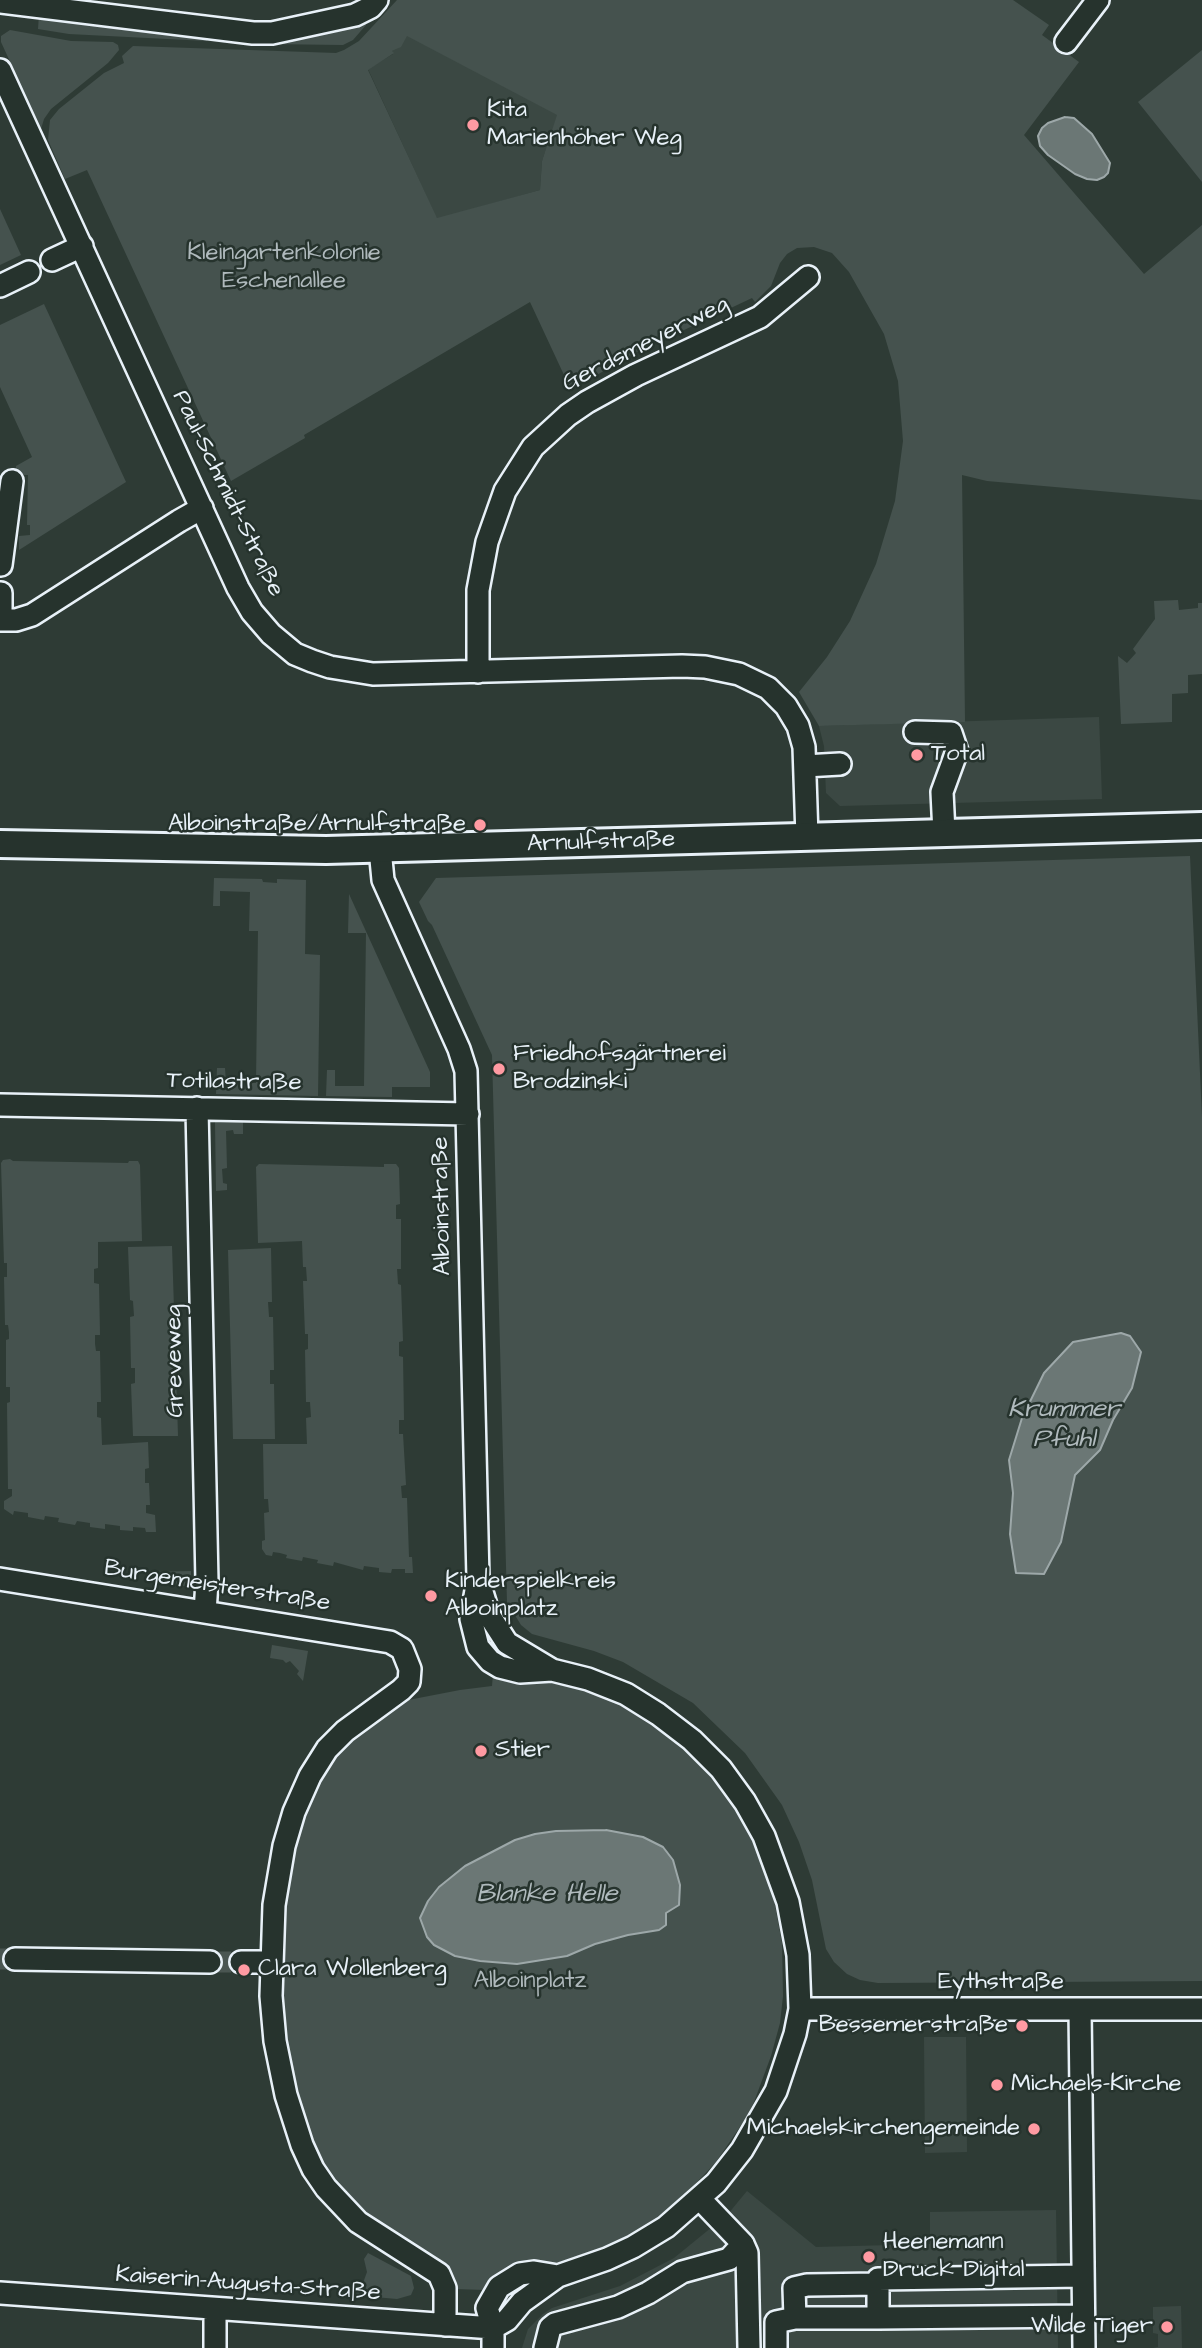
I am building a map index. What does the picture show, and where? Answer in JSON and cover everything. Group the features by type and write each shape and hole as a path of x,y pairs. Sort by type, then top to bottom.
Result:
{"main road":[{"name":"Arnulfstraße","path":"0,844 380,849 1202,826"}],"street":[{"path":"0,2 253,33 294,29 355,15 371,7 377,0"},
{"path":"1066,42 1098,0"},
{"name":"Paul-Schmidt-Straße","path":"0,70 238,588 271,634 295,654 330,667 373,674 480,676 682,666 705,667 739,674 768,688 786,706 798,726 804,747 807,837"},
{"path":"52,260 82,246"},
{"path":"0,286 29,272"},
{"name":"Gerdsmeyerweg","path":"480,676 478,590 487,542 505,491 533,447 568,415 587,402 636,375 760,317 808,277"},
{"path":"1,565 12,481"},
{"path":"1,593 1,620 16,621 33,615 202,508"},
{"path":"915,732 951,733 957,751 942,792 944,833"},
{"path":"805,766 840,764"},
{"name":"Alboinstraße","path":"380,849 383,880 466,1071 478,1579 489,1615 507,1643 552,1670 588,1679 626,1694 692,1740 721,1769 745,1802 764,1836 785,1894 798,1955 800,2009"},
{"name":"Totilastraße","path":"0,1105 468,1114"},
{"name":"Greveweg","path":"197,1108 207,1568 205,1612"},
{"name":"Burgemeisterstraße","path":"0,1579 390,1642 402,1649 410,1669 409,1682 366,1714 327,1749 293,1812 274,1905 271,1962"},
{"path":"15,1959 210,1962"},
{"path":"241,1962 271,1962 275,2041 286,2095 302,2145 326,2188 350,2214 382,2239 439,2274 445,2288 444,2325"},
{"path":"493,2338 522,2302 558,2276 588,2267 633,2247 666,2227 701,2199 742,2150 776,2091 795,2034 800,2009"},
{"name":"Eythstraße","path":"800,2009 1202,2009"},
{"path":"1080,2009 1084,2348"},
{"path":"701,2199 743,2244 747,2253 749,2348"},
{"path":"545,2348 550,2328 555,2324 618,2306 648,2293 682,2272 729,2259 743,2244"},
{"path":"878,2318 878,2279 1083,2276"},
{"path":"795,2318 794,2288 807,2285 878,2284"},
{"name":"Kaiserin-Augusta-Straße","path":"0,2293 444,2325 493,2338"},
{"path":"215,2310 215,2348"},
{"path":"776,2348 776,2322 795,2318 1083,2316"}],"shaded area":[{"name":"Kita Marienhöher Weg","path":"407,35 558,115 542,161 540,190 437,219 368,69 393,54 392,51 398,48"},
{"path":"1099,717 1102,799 840,806 826,793 824,746 819,726"},
{"path":"924,2037 966,2037 967,2152 925,2153"},
{"path":"747,2191 816,2247 930,2244 930,2212 1056,2210 1058,2348 522,2348 528,2329 543,2314 552,2308 620,2286 674,2258 728,2214"},
{"name":"Wilde Tiger","path":"1181,2306 1182,2348 1153,2348 1158,2347 1158,2334 1153,2333 1153,2307"}],"green space":[{"name":"Kleingartenkolonie Eschenallee","path":"397,0 1013,0 1049,25 1042,35 1079,62 1024,135 1144,274 1202,225 1202,500 987,481 962,475 965,722 819,726 799,692 827,657 850,621 876,564 895,501 903,441 898,381 884,334 849,272 832,253 814,247 797,248 787,254 780,263 771,286 755,302 752,298 633,354 571,390 530,302 231,481 87,170 65,179 48,140 50,120 59,109 104,73 124,63 122,56 133,46 336,53 359,41","holes":["407,36 557,115 542,161 540,190 437,218 368,70 401,47"]},
{"path":"39,15 207,36 207,41 69,34 38,29"},
{"path":"366,22 353,40 343,45 268,44 267,40"},
{"path":"10,30 71,41 113,42 118,45 119,50 108,63 51,109 41,129 1,42 1,36"},
{"path":"1202,50 1202,182 1138,102"},
{"path":"0,209 21,255 0,265"},
{"path":"44,304 126,482 19,550 19,536 30,535 30,525 27,525 28,475 17,475 16,466 32,457 0,387 0,325"},
{"path":"1178,600 1179,610 1198,608 1198,603 1202,603 1202,674 1188,675 1188,693 1172,694 1172,722 1121,724 1118,656 1127,663 1136,653 1133,649 1155,619 1154,601"},
{"path":"1190,856 1202,1117 1202,1981 878,1983 860,1980 847,1974 834,1962 826,1949 812,1880 782,1805 745,1753 693,1703 623,1662 532,1634 521,1625 507,1602 492,1055 419,902 436,878","holes":["1044,1373 1113,1420 1100,1450 1075,1475 1061,1542 1044,1573 1017,1573 1010,1534 1013,1493 1009,1460 1022,1418"]},
{"path":"214,878 262,879 263,882 277,883 277,879 306,880 305,954 320,955 318,1096 216,1094 217,1068 225,1068 226,1083 256,1083 258,931 249,931 250,892 220,891 220,906 213,906"},
{"path":"349,894 430,1072 430,1087 392,1087 392,1097 326,1096 327,1070 335,1070 335,1086 364,1086 366,933 348,933"},
{"path":"215,1122 243,1122 243,1134 234,1134 233,1130 226,1131 227,1168 222,1169 223,1183 227,1184 227,1190 216,1191"},
{"path":"10,1159 128,1163 138,1161 140,1165 142,1241 98,1242 98,1268 94,1269 94,1283 99,1284 100,1335 95,1335 95,1344 96,1351 100,1351 101,1402 97,1402 97,1417 101,1418 102,1445 148,1442 149,1468 145,1469 145,1483 149,1483 150,1505 146,1505 146,1513 155,1515 156,1532 146,1532 145,1528 133,1527 133,1531 120,1530 120,1526 105,1524 105,1529 90,1527 90,1523 77,1521 75,1525 58,1522 59,1518 45,1516 44,1520 28,1517 28,1513 14,1511 13,1515 4,1509 4,1501 12,1496 12,1489 8,1489 7,1403 10,1402 10,1387 6,1387 6,1340 9,1339 9,1332 8,1325 5,1325 4,1277 7,1277 7,1263 4,1263 1,1163"},
{"path":"259,1164 384,1167 384,1164 396,1164 399,1168 400,1204 396,1205 396,1219 401,1219 401,1269 397,1269 398,1284 401,1285 403,1341 399,1342 399,1356 403,1357 404,1420 399,1420 399,1434 403,1434 406,1485 401,1486 402,1498 407,1498 409,1557 412,1557 413,1573 405,1573 405,1569 392,1569 391,1573 379,1572 379,1568 364,1566 363,1570 334,1562 333,1566 303,1557 302,1561 286,1558 287,1555 280,1553 266,1555 262,1549 262,1541 265,1540 264,1513 269,1512 268,1499 264,1499 263,1444 307,1444 306,1418 311,1417 310,1402 306,1402 305,1350 308,1349 308,1334 305,1334 303,1281 307,1281 306,1267 303,1267 302,1241 258,1243 256,1167"},
{"path":"172,1246 178,1436 133,1436 131,1384 135,1383 135,1368 131,1368 130,1317 134,1316 133,1301 130,1300 128,1247"},
{"path":"271,1248 272,1302 268,1302 269,1317 273,1317 274,1370 270,1370 270,1384 274,1384 275,1439 233,1439 228,1250"},
{"path":"191,1571 191,1587 148,1580 148,1572"},
{"path":"272,1645 308,1651 303,1681 290,1661 286,1663 270,1658"},
{"name":"Alboinplatz","path":"493,1674 509,1679 541,1681 581,1689 621,1704 656,1725 704,1767 724,1790 747,1827 771,1884 782,1943 783,1996 780,2023 771,2056 754,2102 716,2162 684,2196 661,2216 637,2231 594,2251 559,2262 527,2264 486,2290 454,2289 442,2262 375,2227 316,2162 285,2065 276,1975 293,1829 333,1753 398,1702 492,1686"},
{"path":"368,2253 411,2276 414,2288 411,2295 397,2299 342,2294 342,2289 353,2289 363,2283 367,2272 364,2259"}],"water":[{"path":"1065,117 1074,118 1092,134 1110,163 1108,173 1104,177 1097,180 1087,179 1075,174 1040,146 1038,136 1042,128"},
{"name":"Krummer Pfuhl","path":"1121,1333 1130,1336 1141,1352 1132,1388 1113,1420 1100,1450 1075,1475 1061,1542 1044,1574 1016,1573 1010,1534 1013,1493 1009,1460 1022,1418 1044,1373 1073,1342"},
{"name":"Blanke Helle","path":"606,1830 643,1837 663,1847 673,1860 680,1885 679,1905 666,1913 666,1925 659,1930 595,1944 567,1956 517,1964 455,1956 434,1945 427,1937 420,1918 428,1901 439,1887 465,1866 515,1840 535,1834"}],"tunnel":[{"path":"0,1959 15,1959"},
{"path":"210,1962 241,1962"}],"place":[{"name":"Kita Marienhöher Weg","path":"473,125"},
{"name":"Total","path":"917,755"},
{"name":"Alboinstraße/Arnulfstraße","path":"480,825"},
{"name":"Friedhofsgärtnerei Brodzinski","path":"499,1069"},
{"name":"Kinderspielkreis Alboinplatz","path":"431,1596"},
{"name":"Stier","path":"481,1751"},
{"name":"Clara Wollenberg","path":"244,1970"},
{"name":"Bessemerstraße","path":"1022,2026"},
{"name":"Michaels-Kirche","path":"997,2085"},
{"name":"Michaelskirchengemeinde","path":"1034,2129"},
{"name":"Heenemann Druck Digital","path":"869,2257"},
{"name":"Wilde Tiger","path":"1167,2327"}]}
